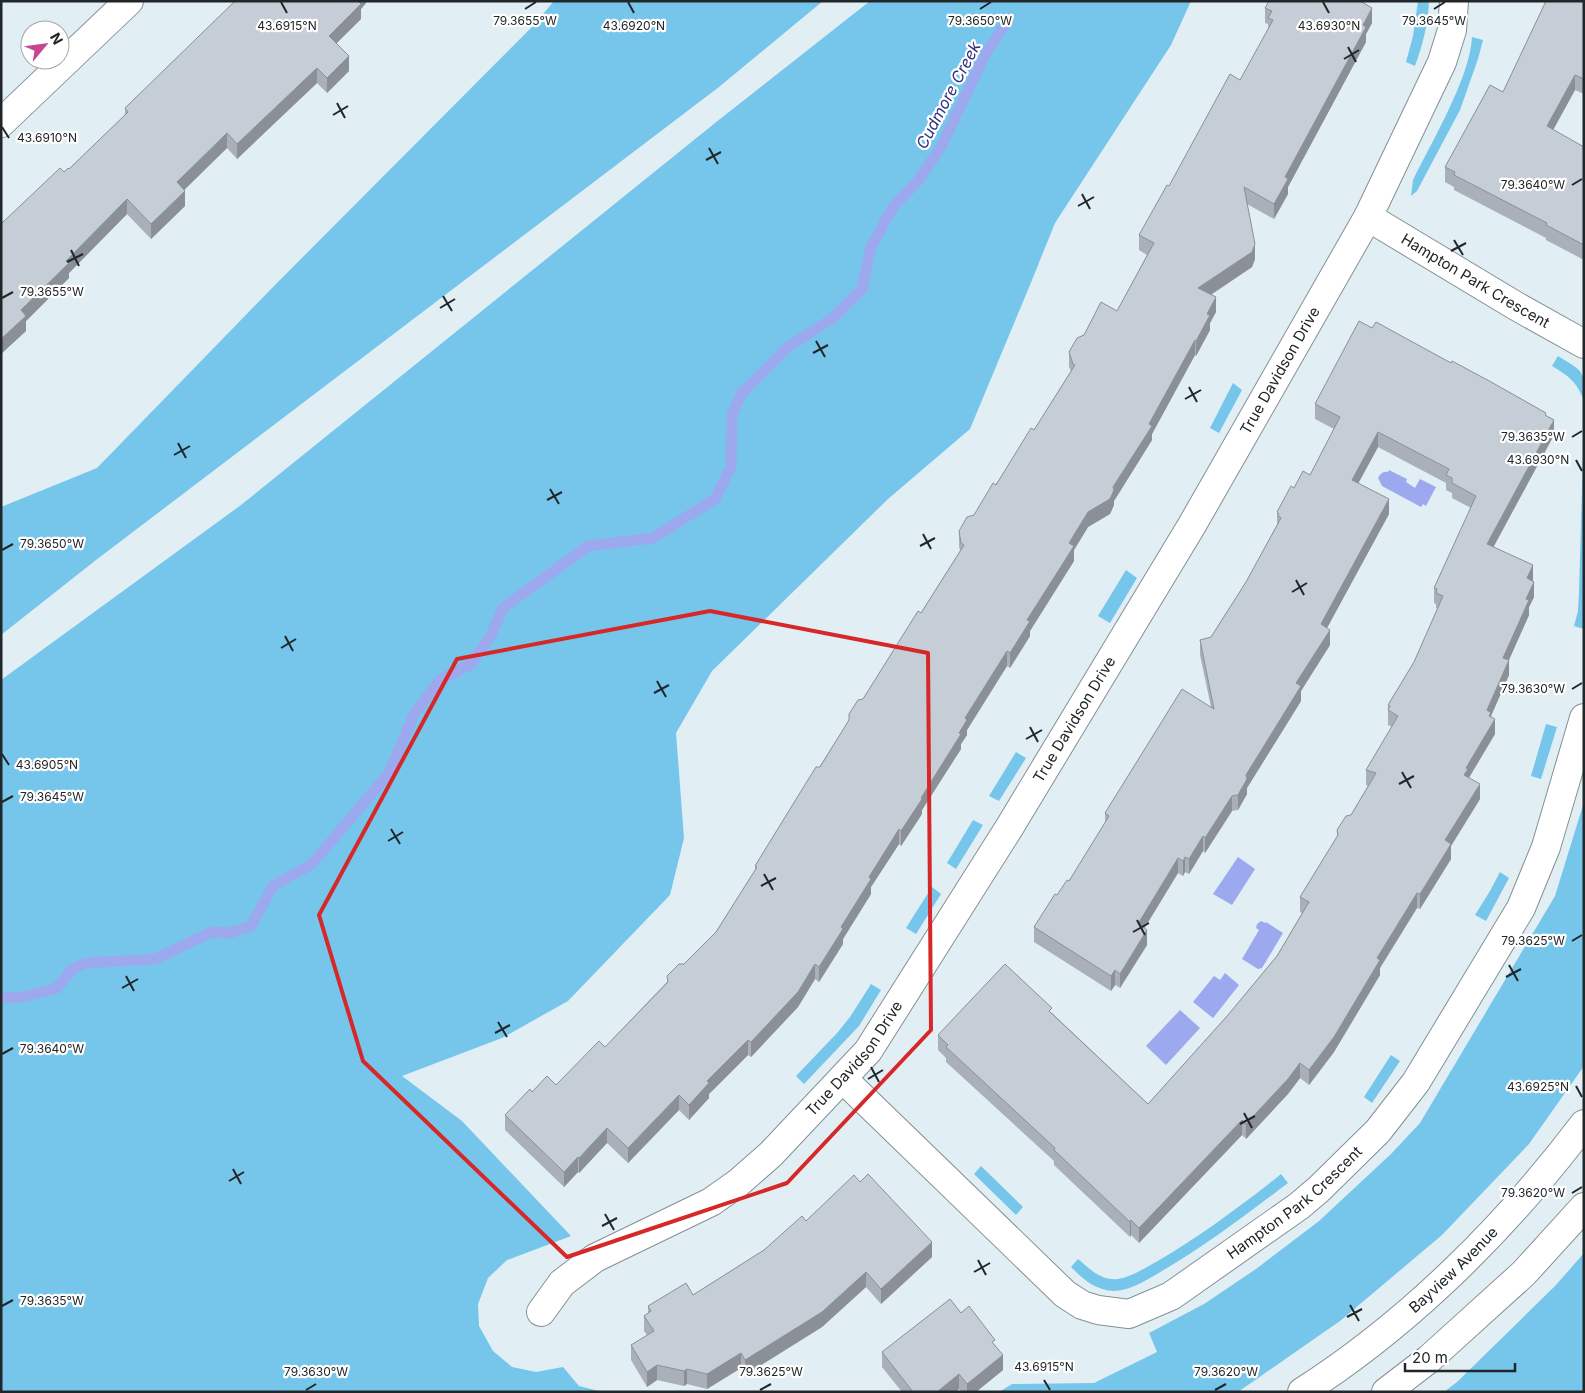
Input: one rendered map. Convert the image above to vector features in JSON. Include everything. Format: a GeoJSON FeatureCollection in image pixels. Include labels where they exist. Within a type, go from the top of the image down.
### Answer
{"type":"FeatureCollection","features":[{"type":"Feature","properties":{"kind":"street"},"geometry":{"type":"LineString","coordinates":[[1,123],[129,1]]}},
{"type":"Feature","properties":{"kind":"street","name":"True Davidson Drive"},"geometry":{"type":"LineString","coordinates":[[541,1312],[562,1283],[595,1258],[712,1202],[738,1183],[771,1154],[843,1080],[868,1051],[1009,828],[1213,489],[1368,217],[1442,62],[1452,30],[1454,1]]}},
{"type":"Feature","properties":{"kind":"street","name":"Hampton Park Crescent"},"geometry":{"type":"LineString","coordinates":[[1368,217],[1516,306],[1584,344]]}},
{"type":"Feature","properties":{"kind":"street","name":"Hampton Park Crescent"},"geometry":{"type":"LineString","coordinates":[[843,1080],[1066,1294],[1082,1305],[1098,1310],[1129,1314],[1171,1296],[1299,1206],[1319,1189],[1378,1131],[1416,1082],[1521,908],[1546,847],[1584,718]]}},
{"type":"Feature","properties":{"kind":"street","name":"Bayview Avenue"},"geometry":{"type":"LineString","coordinates":[[1302,1392],[1324,1378],[1404,1317],[1486,1239],[1550,1169],[1584,1124]]}},
{"type":"Feature","properties":{"kind":"street"},"geometry":{"type":"LineString","coordinates":[[1386,1392],[1429,1359],[1524,1273],[1584,1207]]}},
{"type":"Feature","properties":{"kind":"highlighted area"},"geometry":{"type":"Polygon","coordinates":[[[710,611],[928,653],[931,1030],[787,1183],[567,1257],[363,1061],[319,915],[457,659],[710,611]]]}},
{"type":"Feature","properties":{"kind":"shaded area"},"geometry":{"type":"Polygon","coordinates":[[[554,1],[823,1],[719,87],[96,560],[1,635],[1,507],[97,468],[276,284],[532,27],[554,1]]]}},
{"type":"Feature","properties":{"kind":"shaded area"},"geometry":{"type":"Polygon","coordinates":[[[870,1],[1191,1],[1171,45],[1055,223],[970,429],[888,499],[712,671],[676,733],[684,838],[670,895],[568,1001],[502,1038],[402,1076],[462,1121],[571,1236],[507,1260],[488,1278],[478,1304],[479,1326],[493,1351],[512,1367],[536,1372],[563,1367],[579,1386],[603,1392],[1,1392],[1,680],[241,505],[720,119],[870,1]]]}},
{"type":"Feature","properties":{"kind":"shaded area"},"geometry":{"type":"Polygon","coordinates":[[[1418,1],[1429,1],[1425,34],[1415,66],[1406,62],[1413,36],[1418,1]]]}},
{"type":"Feature","properties":{"kind":"shaded area"},"geometry":{"type":"Polygon","coordinates":[[[1472,37],[1483,40],[1460,110],[1417,191],[1411,196],[1413,180],[1457,91],[1470,53],[1472,37]]]}},
{"type":"Feature","properties":{"kind":"shaded area"},"geometry":{"type":"Polygon","coordinates":[[[1558,356],[1581,373],[1584,383],[1584,402],[1579,390],[1572,381],[1552,366],[1558,356]]]}},
{"type":"Feature","properties":{"kind":"shaded area"},"geometry":{"type":"Polygon","coordinates":[[[1233,383],[1242,390],[1219,433],[1210,428],[1233,383]]]}},
{"type":"Feature","properties":{"kind":"shaded area"},"geometry":{"type":"Polygon","coordinates":[[[1584,420],[1584,629],[1574,626],[1578,611],[1579,592],[1584,420]]]}},
{"type":"Feature","properties":{"kind":"shaded area"},"geometry":{"type":"Polygon","coordinates":[[[1389,470],[1407,479],[1406,482],[1415,488],[1420,479],[1436,487],[1426,506],[1423,504],[1421,507],[1382,486],[1378,478],[1382,473],[1389,470]]]}},
{"type":"Feature","properties":{"kind":"shaded area"},"geometry":{"type":"Polygon","coordinates":[[[1126,570],[1137,578],[1110,623],[1098,616],[1126,570]]]}},
{"type":"Feature","properties":{"kind":"shaded area"},"geometry":{"type":"Polygon","coordinates":[[[1546,724],[1557,727],[1541,779],[1531,776],[1546,724]]]}},
{"type":"Feature","properties":{"kind":"shaded area"},"geometry":{"type":"Polygon","coordinates":[[[1016,752],[1026,758],[999,801],[989,796],[1016,752]]]}},
{"type":"Feature","properties":{"kind":"shaded area"},"geometry":{"type":"Polygon","coordinates":[[[1584,802],[1584,1066],[1529,1144],[1442,1235],[1340,1321],[1238,1392],[999,1392],[1012,1384],[1094,1383],[1157,1352],[1149,1333],[1204,1304],[1256,1269],[1319,1221],[1391,1154],[1420,1123],[1555,896],[1584,802]]]}},
{"type":"Feature","properties":{"kind":"shaded area"},"geometry":{"type":"Polygon","coordinates":[[[973,820],[983,825],[956,869],[947,863],[973,820]]]}},
{"type":"Feature","properties":{"kind":"shaded area"},"geometry":{"type":"Polygon","coordinates":[[[1238,857],[1255,869],[1232,905],[1213,894],[1238,857]]]}},
{"type":"Feature","properties":{"kind":"shaded area"},"geometry":{"type":"Polygon","coordinates":[[[1500,872],[1509,878],[1486,921],[1475,915],[1500,872]]]}},
{"type":"Feature","properties":{"kind":"shaded area"},"geometry":{"type":"Polygon","coordinates":[[[932,887],[941,894],[916,934],[906,928],[932,887]]]}},
{"type":"Feature","properties":{"kind":"shaded area"},"geometry":{"type":"Polygon","coordinates":[[[1261,921],[1266,922],[1283,933],[1262,968],[1258,969],[1242,959],[1259,930],[1256,928],[1257,924],[1261,921]]]}},
{"type":"Feature","properties":{"kind":"shaded area"},"geometry":{"type":"Polygon","coordinates":[[[1225,973],[1239,985],[1213,1018],[1193,1002],[1214,976],[1220,980],[1225,973]]]}},
{"type":"Feature","properties":{"kind":"shaded area"},"geometry":{"type":"Polygon","coordinates":[[[871,984],[881,990],[859,1026],[804,1084],[796,1076],[838,1032],[871,984]]]}},
{"type":"Feature","properties":{"kind":"shaded area"},"geometry":{"type":"Polygon","coordinates":[[[1180,1010],[1200,1028],[1166,1065],[1146,1046],[1180,1010]]]}},
{"type":"Feature","properties":{"kind":"shaded area"},"geometry":{"type":"Polygon","coordinates":[[[1391,1055],[1400,1061],[1372,1103],[1364,1097],[1391,1055]]]}},
{"type":"Feature","properties":{"kind":"shaded area"},"geometry":{"type":"Polygon","coordinates":[[[981,1166],[1023,1207],[1016,1215],[974,1174],[981,1166]]]}},
{"type":"Feature","properties":{"kind":"shaded area"},"geometry":{"type":"Polygon","coordinates":[[[1281,1174],[1288,1183],[1195,1251],[1133,1287],[1113,1291],[1101,1289],[1085,1280],[1071,1267],[1078,1259],[1096,1274],[1106,1278],[1118,1279],[1133,1274],[1156,1262],[1204,1231],[1281,1174]]]}},
{"type":"Feature","properties":{"kind":"shaded area"},"geometry":{"type":"Polygon","coordinates":[[[1584,1253],[1584,1392],[1444,1392],[1457,1382],[1555,1286],[1584,1253]]]}},
{"type":"Feature","properties":{"kind":"building"},"geometry":{"type":"Polygon","coordinates":[[[235,1],[358,1],[361,4],[329,36],[349,56],[327,78],[317,68],[237,144],[227,133],[177,182],[185,191],[151,224],[127,199],[66,261],[69,263],[21,310],[26,316],[1,339],[1,224],[60,168],[64,172],[69,169],[128,112],[125,108],[235,1]]]}},
{"type":"Feature","properties":{"kind":"building"},"geometry":{"type":"Polygon","coordinates":[[[1269,1],[1360,1],[1372,8],[1363,25],[1366,27],[1285,177],[1288,179],[1274,204],[1244,187],[1255,244],[1252,252],[1198,288],[1216,297],[1207,314],[1210,315],[1149,424],[1152,426],[1113,487],[1114,490],[1110,499],[1088,512],[1069,543],[1074,546],[1027,620],[1030,621],[1010,653],[1007,651],[965,718],[967,720],[959,733],[961,734],[922,799],[901,831],[899,829],[869,877],[871,879],[819,967],[815,964],[798,992],[751,1042],[748,1040],[707,1081],[709,1083],[689,1105],[679,1095],[628,1148],[607,1128],[564,1172],[505,1115],[530,1089],[532,1092],[547,1076],[556,1085],[599,1041],[605,1047],[668,982],[667,976],[679,964],[684,964],[716,932],[816,767],[820,767],[849,720],[849,714],[858,700],[863,699],[918,611],[921,613],[964,545],[961,543],[959,531],[967,517],[974,515],[993,483],[996,485],[1031,428],[1034,430],[1075,365],[1069,352],[1077,338],[1084,335],[1101,302],[1117,311],[1154,243],[1139,235],[1167,185],[1169,186],[1230,74],[1240,80],[1273,20],[1268,18],[1272,11],[1265,8],[1269,1]]]}},
{"type":"Feature","properties":{"kind":"building"},"geometry":{"type":"Polygon","coordinates":[[[1546,1],[1584,1],[1584,79],[1575,75],[1547,126],[1584,147],[1584,245],[1546,225],[1547,223],[1454,175],[1455,172],[1445,167],[1490,85],[1503,92],[1546,1]]]}},
{"type":"Feature","properties":{"kind":"building"},"geometry":{"type":"Polygon","coordinates":[[[1359,321],[1372,328],[1376,322],[1451,363],[1452,361],[1493,383],[1546,413],[1545,415],[1554,420],[1487,544],[1533,565],[1527,578],[1534,582],[1526,599],[1529,600],[1503,658],[1509,660],[1487,710],[1491,713],[1489,716],[1495,719],[1466,768],[1468,769],[1464,775],[1480,784],[1445,840],[1451,844],[1420,894],[1417,893],[1377,958],[1380,960],[1334,1037],[1309,1070],[1300,1063],[1288,1079],[1246,1124],[1242,1120],[1139,1228],[1131,1220],[1130,1222],[1054,1150],[1055,1148],[946,1047],[948,1045],[938,1035],[1005,964],[1052,1008],[1049,1011],[1148,1104],[1228,1015],[1277,956],[1309,902],[1300,897],[1338,835],[1337,830],[1346,816],[1351,815],[1376,773],[1366,770],[1398,716],[1388,710],[1390,706],[1388,705],[1414,662],[1443,596],[1436,593],[1437,589],[1434,588],[1476,496],[1452,483],[1452,478],[1446,475],[1449,469],[1378,432],[1352,480],[1389,499],[1321,624],[1330,630],[1296,683],[1301,686],[1246,775],[1247,779],[1238,795],[1232,796],[1189,859],[1185,857],[1183,861],[1178,858],[1138,924],[1147,930],[1120,974],[1115,970],[1111,976],[1034,927],[1055,894],[1057,895],[1067,880],[1069,881],[1109,816],[1105,813],[1182,689],[1214,709],[1200,640],[1211,637],[1246,582],[1281,518],[1277,512],[1291,486],[1294,488],[1303,471],[1310,475],[1340,417],[1315,404],[1359,321]]]}},
{"type":"Feature","properties":{"kind":"building"},"geometry":{"type":"Polygon","coordinates":[[[868,1174],[932,1242],[881,1289],[866,1272],[822,1312],[745,1360],[741,1353],[707,1374],[657,1365],[647,1372],[631,1345],[654,1331],[644,1316],[651,1311],[648,1306],[686,1283],[693,1295],[764,1250],[802,1216],[806,1221],[854,1175],[860,1182],[868,1174]]]}},
{"type":"Feature","properties":{"kind":"building"},"geometry":{"type":"Polygon","coordinates":[[[950,1299],[961,1313],[969,1306],[995,1340],[992,1342],[1003,1355],[967,1384],[959,1374],[937,1392],[913,1392],[882,1352],[950,1299]]]}},
{"type":"Feature","properties":{"kind":"waterway","name":"Cudmore Creek"},"geometry":{"type":"LineString","coordinates":[[1,998],[23,997],[57,988],[71,970],[86,963],[155,959],[212,932],[230,933],[251,926],[273,886],[312,864],[389,773],[414,714],[440,680],[471,664],[491,635],[503,608],[588,546],[653,538],[715,499],[731,467],[732,415],[741,394],[788,347],[833,318],[862,289],[871,247],[893,207],[918,181],[942,145],[986,53],[1009,19]]}}]}
